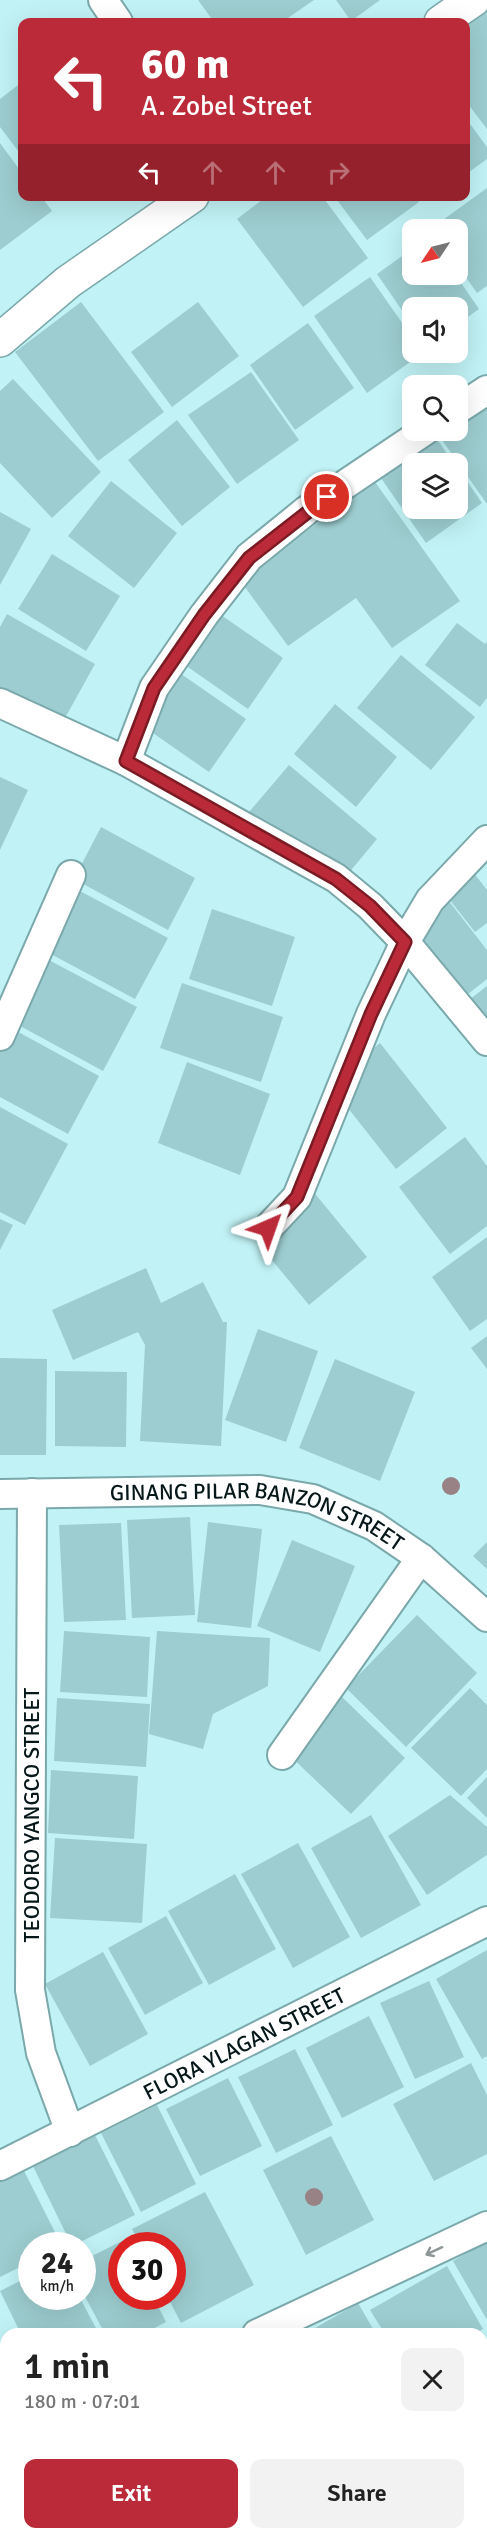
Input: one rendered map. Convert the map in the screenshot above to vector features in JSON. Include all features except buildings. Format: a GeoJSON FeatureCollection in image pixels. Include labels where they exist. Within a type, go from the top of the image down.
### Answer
{"type":"FeatureCollection","features":[{"type":"Feature","properties":{"kind":"street"},"geometry":{"type":"LineString","coordinates":[[103,0],[115,18]]}},
{"type":"Feature","properties":{"kind":"street"},"geometry":{"type":"LineString","coordinates":[[447,18],[473,0]]}},
{"type":"Feature","properties":{"kind":"street"},"geometry":{"type":"LineString","coordinates":[[0,340],[68,282],[185,201]]}},
{"type":"Feature","properties":{"kind":"street"},"geometry":{"type":"LineString","coordinates":[[468,402],[487,390]]}},
{"type":"Feature","properties":{"kind":"street"},"geometry":{"type":"LineString","coordinates":[[126,761],[154,688],[204,615],[249,558],[307,510],[410,441]]}},
{"type":"Feature","properties":{"kind":"street"},"geometry":{"type":"LineString","coordinates":[[0,704],[126,761],[336,879],[370,906],[405,942],[487,1041]]}},
{"type":"Feature","properties":{"kind":"street"},"geometry":{"type":"LineString","coordinates":[[268,1228],[297,1197],[371,1014],[405,942],[430,900],[487,840]]}},
{"type":"Feature","properties":{"kind":"street"},"geometry":{"type":"LineString","coordinates":[[0,1036],[71,875]]}},
{"type":"Feature","properties":{"kind":"street","name":"GINANG PILAR BANZON STREET"},"geometry":{"type":"LineString","coordinates":[[0,1494],[260,1490],[313,1499],[375,1526],[421,1558],[487,1617]]}},
{"type":"Feature","properties":{"kind":"street","name":"TEODORO YANGCO STREET"},"geometry":{"type":"LineString","coordinates":[[32,1493],[30,1990],[41,2053],[70,2132]]}},
{"type":"Feature","properties":{"kind":"street"},"geometry":{"type":"LineString","coordinates":[[282,1755],[421,1558]]}},
{"type":"Feature","properties":{"kind":"street","name":"FLORA YLAGAN STREET"},"geometry":{"type":"LineString","coordinates":[[0,2166],[487,1921]]}},
{"type":"Feature","properties":{"kind":"street"},"geometry":{"type":"LineString","coordinates":[[270,2328],[487,2226]]}},
{"type":"Feature","properties":{"kind":"route"},"geometry":{"type":"LineString","coordinates":[[268,1228],[297,1197],[371,1014],[405,942],[370,906],[336,879],[126,761],[154,688],[204,615],[249,558],[307,510],[327,497]]}}]}
